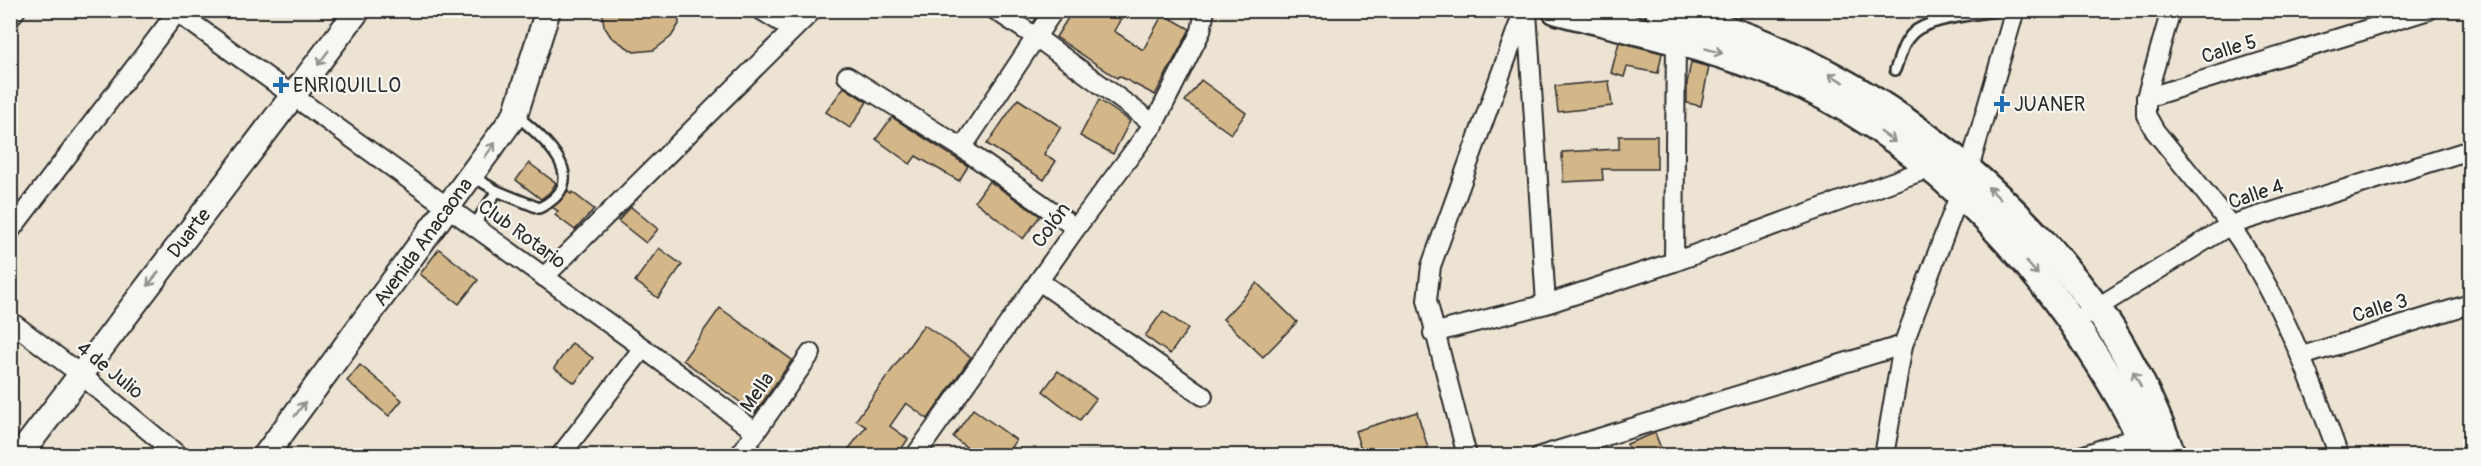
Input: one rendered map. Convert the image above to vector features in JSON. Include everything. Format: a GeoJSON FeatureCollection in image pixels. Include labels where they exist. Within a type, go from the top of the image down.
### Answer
{"type":"FeatureCollection","features":[{"type":"Feature","properties":{"kind":"main road","name":"Duarte"},"geometry":{"type":"LineString","coordinates":[[19,456],[295,96],[358,10]]}},
{"type":"Feature","properties":{"kind":"main road","name":"Avenida Anacaona"},"geometry":{"type":"LineString","coordinates":[[265,456],[515,115],[548,10]]}},
{"type":"Feature","properties":{"kind":"main road"},"geometry":{"type":"LineString","coordinates":[[1556,10],[1676,40],[1727,55],[1784,77],[1830,100],[1886,135],[1930,168],[1965,181]]}},
{"type":"Feature","properties":{"kind":"main road"},"geometry":{"type":"LineString","coordinates":[[1659,10],[1720,19],[1861,92],[1965,181],[2031,230],[2085,314],[2133,371],[2172,456]]}},
{"type":"Feature","properties":{"kind":"main road"},"geometry":{"type":"LineString","coordinates":[[2085,314],[2145,446]]}},
{"type":"Feature","properties":{"kind":"street"},"geometry":{"type":"LineString","coordinates":[[10,18],[16,10]]}},
{"type":"Feature","properties":{"kind":"street"},"geometry":{"type":"LineString","coordinates":[[761,10],[792,29]]}},
{"type":"Feature","properties":{"kind":"street"},"geometry":{"type":"LineString","coordinates":[[544,278],[813,10]]}},
{"type":"Feature","properties":{"kind":"street"},"geometry":{"type":"LineString","coordinates":[[995,10],[1036,37],[1154,124]]}},
{"type":"Feature","properties":{"kind":"street"},"geometry":{"type":"LineString","coordinates":[[962,147],[1053,10]]}},
{"type":"Feature","properties":{"kind":"street","name":"Colón"},"geometry":{"type":"LineString","coordinates":[[915,456],[1076,228],[1154,124],[1201,31],[1205,10]]}},
{"type":"Feature","properties":{"kind":"street"},"geometry":{"type":"LineString","coordinates":[[1525,10],[1546,304]]}},
{"type":"Feature","properties":{"kind":"street"},"geometry":{"type":"LineString","coordinates":[[1467,456],[1427,300],[1431,266],[1525,10]]}},
{"type":"Feature","properties":{"kind":"street"},"geometry":{"type":"LineString","coordinates":[[1884,456],[1903,345],[1965,181],[2015,10]]}},
{"type":"Feature","properties":{"kind":"street"},"geometry":{"type":"LineString","coordinates":[[2170,10],[2146,98],[2146,115],[2155,131],[2230,225],[2255,265],[2302,356],[2339,456]]}},
{"type":"Feature","properties":{"kind":"street","name":"Calle 5"},"geometry":{"type":"LineString","coordinates":[[2146,98],[2428,10]]}},
{"type":"Feature","properties":{"kind":"street"},"geometry":{"type":"LineString","coordinates":[[10,231],[176,11]]}},
{"type":"Feature","properties":{"kind":"street","name":"Club Rotario"},"geometry":{"type":"LineString","coordinates":[[176,11],[756,432]]}},
{"type":"Feature","properties":{"kind":"street"},"geometry":{"type":"LineString","coordinates":[[1674,262],[1676,40]]}},
{"type":"Feature","properties":{"kind":"street"},"geometry":{"type":"LineString","coordinates":[[847,76],[962,147],[1076,228]]}},
{"type":"Feature","properties":{"kind":"street","name":"Calle 4"},"geometry":{"type":"LineString","coordinates":[[2085,314],[2230,225],[2470,150]]}},
{"type":"Feature","properties":{"kind":"street"},"geometry":{"type":"LineString","coordinates":[[1434,333],[1546,304],[1674,262],[1930,168]]}},
{"type":"Feature","properties":{"kind":"street"},"geometry":{"type":"LineString","coordinates":[[1039,281],[1203,396]]}},
{"type":"Feature","properties":{"kind":"street","name":"Calle 3"},"geometry":{"type":"LineString","coordinates":[[2302,356],[2470,304]]}},
{"type":"Feature","properties":{"kind":"street","name":"4 de Julio"},"geometry":{"type":"LineString","coordinates":[[10,321],[80,374],[179,456]]}},
{"type":"Feature","properties":{"kind":"street"},"geometry":{"type":"LineString","coordinates":[[1540,456],[1903,345]]}},
{"type":"Feature","properties":{"kind":"street"},"geometry":{"type":"LineString","coordinates":[[560,456],[643,348]]}},
{"type":"Feature","properties":{"kind":"street","name":"Mella"},"geometry":{"type":"LineString","coordinates":[[739,456],[811,353]]}},
{"type":"Feature","properties":{"kind":"street"},"geometry":{"type":"LineString","coordinates":[[2081,456],[2145,446]]}},
{"type":"Feature","properties":{"kind":"lane"},"geometry":{"type":"LineString","coordinates":[[1895,70],[1905,44],[1914,32],[1927,25],[1999,10]]}},
{"type":"Feature","properties":{"kind":"lane"},"geometry":{"type":"LineString","coordinates":[[472,176],[496,191],[539,208],[551,203],[563,183],[560,159],[546,140],[515,115]]}},
{"type":"Feature","properties":{"kind":"lane"},"geometry":{"type":"LineString","coordinates":[[473,227],[496,191]]}},
{"type":"Feature","properties":{"kind":"water"},"geometry":{"type":"Polygon","coordinates":[[[1187,450],[1225,455],[1056,455],[1066,452],[1187,450]]]}},
{"type":"Feature","properties":{"kind":"building"},"geometry":{"type":"Polygon","coordinates":[[[602,10],[678,10],[679,24],[671,37],[654,50],[634,52],[611,37],[604,26],[602,10]]]}},
{"type":"Feature","properties":{"kind":"building"},"geometry":{"type":"Polygon","coordinates":[[[1073,10],[1126,10],[1114,31],[1143,50],[1163,14],[1190,29],[1155,95],[1119,76],[1117,78],[1056,37],[1073,10]]]}},
{"type":"Feature","properties":{"kind":"building"},"geometry":{"type":"Polygon","coordinates":[[[1619,42],[1662,53],[1658,73],[1627,67],[1624,77],[1611,73],[1619,42]]]}},
{"type":"Feature","properties":{"kind":"building"},"geometry":{"type":"Polygon","coordinates":[[[1691,62],[1709,67],[1701,106],[1687,103],[1687,83],[1691,62]]]}},
{"type":"Feature","properties":{"kind":"building"},"geometry":{"type":"Polygon","coordinates":[[[1201,80],[1246,113],[1231,134],[1185,101],[1201,80]]]}},
{"type":"Feature","properties":{"kind":"building"},"geometry":{"type":"Polygon","coordinates":[[[1609,81],[1612,106],[1558,112],[1555,86],[1609,81]]]}},
{"type":"Feature","properties":{"kind":"building"},"geometry":{"type":"Polygon","coordinates":[[[844,87],[867,102],[850,128],[826,112],[844,87]]]}},
{"type":"Feature","properties":{"kind":"building"},"geometry":{"type":"Polygon","coordinates":[[[1018,99],[1061,127],[1044,154],[1056,161],[1044,180],[987,144],[1018,99]]]}},
{"type":"Feature","properties":{"kind":"building"},"geometry":{"type":"Polygon","coordinates":[[[1099,100],[1130,121],[1113,154],[1080,136],[1099,100]]]}},
{"type":"Feature","properties":{"kind":"building"},"geometry":{"type":"Polygon","coordinates":[[[892,117],[968,166],[959,181],[916,156],[910,164],[876,139],[892,117]]]}},
{"type":"Feature","properties":{"kind":"building"},"geometry":{"type":"Polygon","coordinates":[[[1619,136],[1657,136],[1657,169],[1602,169],[1603,180],[1563,182],[1562,152],[1619,149],[1619,136]]]}},
{"type":"Feature","properties":{"kind":"building"},"geometry":{"type":"Polygon","coordinates":[[[529,163],[556,183],[541,199],[516,180],[529,163]]]}},
{"type":"Feature","properties":{"kind":"building"},"geometry":{"type":"Polygon","coordinates":[[[989,181],[1040,216],[1023,239],[975,201],[989,181]]]}},
{"type":"Feature","properties":{"kind":"building"},"geometry":{"type":"Polygon","coordinates":[[[567,191],[571,194],[572,192],[594,209],[575,230],[555,215],[558,211],[552,207],[567,191]]]}},
{"type":"Feature","properties":{"kind":"building"},"geometry":{"type":"Polygon","coordinates":[[[631,207],[658,229],[646,243],[618,221],[631,207]]]}},
{"type":"Feature","properties":{"kind":"building"},"geometry":{"type":"Polygon","coordinates":[[[659,248],[682,265],[658,298],[635,281],[659,248]]]}},
{"type":"Feature","properties":{"kind":"building"},"geometry":{"type":"Polygon","coordinates":[[[439,249],[478,280],[459,304],[420,274],[439,249]]]}},
{"type":"Feature","properties":{"kind":"building"},"geometry":{"type":"Polygon","coordinates":[[[1257,283],[1297,322],[1263,357],[1223,319],[1257,283]]]}},
{"type":"Feature","properties":{"kind":"building"},"geometry":{"type":"Polygon","coordinates":[[[720,308],[792,360],[755,413],[683,360],[720,308]]]}},
{"type":"Feature","properties":{"kind":"building"},"geometry":{"type":"Polygon","coordinates":[[[1163,311],[1188,329],[1170,354],[1145,336],[1163,311]]]}},
{"type":"Feature","properties":{"kind":"building"},"geometry":{"type":"Polygon","coordinates":[[[924,325],[971,357],[928,419],[906,403],[890,426],[908,439],[897,456],[843,456],[866,427],[856,420],[924,325]]]}},
{"type":"Feature","properties":{"kind":"building"},"geometry":{"type":"Polygon","coordinates":[[[572,343],[593,358],[575,383],[554,368],[572,343]]]}},
{"type":"Feature","properties":{"kind":"building"},"geometry":{"type":"Polygon","coordinates":[[[360,365],[402,400],[389,416],[347,381],[360,365]]]}},
{"type":"Feature","properties":{"kind":"building"},"geometry":{"type":"Polygon","coordinates":[[[1058,371],[1096,399],[1080,420],[1043,391],[1058,371]]]}},
{"type":"Feature","properties":{"kind":"building"},"geometry":{"type":"Polygon","coordinates":[[[973,409],[1016,440],[1005,456],[978,456],[953,437],[973,409]]]}},
{"type":"Feature","properties":{"kind":"building"},"geometry":{"type":"Polygon","coordinates":[[[1417,412],[1428,448],[1402,456],[1363,456],[1355,431],[1417,412]]]}},
{"type":"Feature","properties":{"kind":"building"},"geometry":{"type":"Polygon","coordinates":[[[1655,433],[1664,456],[1631,456],[1627,444],[1655,433]]]}},
{"type":"Feature","properties":{"kind":"place","name":"ENRIQUILLO"},"geometry":{"type":"Point","coordinates":[281,85]}},
{"type":"Feature","properties":{"kind":"place","name":"JUANER"},"geometry":{"type":"Point","coordinates":[2002,104]}}]}
